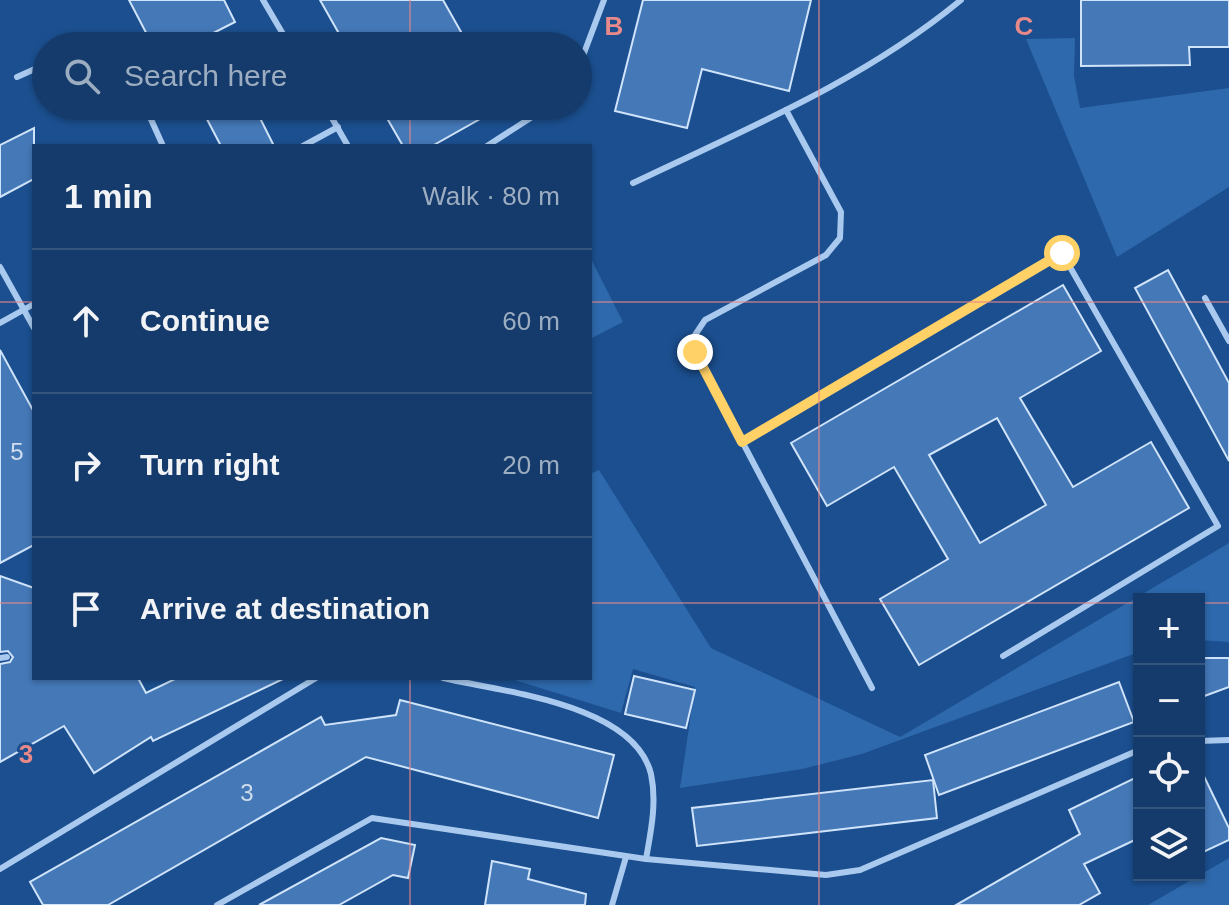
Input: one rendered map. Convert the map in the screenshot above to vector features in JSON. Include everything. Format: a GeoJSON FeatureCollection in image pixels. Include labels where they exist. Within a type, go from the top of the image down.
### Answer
{"type":"FeatureCollection","features":[{"type":"Feature","properties":{"kind":"lane"},"geometry":{"type":"LineString","coordinates":[[263,0],[282,32]]}},
{"type":"Feature","properties":{"kind":"lane"},"geometry":{"type":"LineString","coordinates":[[592,32],[604,0]]}},
{"type":"Feature","properties":{"kind":"lane"},"geometry":{"type":"LineString","coordinates":[[633,183],[850,78],[918,36],[961,0]]}},
{"type":"Feature","properties":{"kind":"lane"},"geometry":{"type":"LineString","coordinates":[[17,77],[32,70]]}},
{"type":"Feature","properties":{"kind":"lane"},"geometry":{"type":"LineString","coordinates":[[786,110],[841,212],[840,238],[826,255],[705,320],[695,335],[695,352],[872,688]]}},
{"type":"Feature","properties":{"kind":"lane"},"geometry":{"type":"LineString","coordinates":[[151,120],[162,144]]}},
{"type":"Feature","properties":{"kind":"lane"},"geometry":{"type":"LineString","coordinates":[[334,120],[347,144]]}},
{"type":"Feature","properties":{"kind":"lane"},"geometry":{"type":"LineString","coordinates":[[490,144],[527,120]]}},
{"type":"Feature","properties":{"kind":"lane"},"geometry":{"type":"LineString","coordinates":[[307,144],[338,127]]}},
{"type":"Feature","properties":{"kind":"lane"},"geometry":{"type":"LineString","coordinates":[[742,442],[1062,253],[1218,526],[1003,656]]}},
{"type":"Feature","properties":{"kind":"lane"},"geometry":{"type":"LineString","coordinates":[[0,267],[32,324]]}},
{"type":"Feature","properties":{"kind":"lane"},"geometry":{"type":"LineString","coordinates":[[1205,298],[1229,341]]}},
{"type":"Feature","properties":{"kind":"lane"},"geometry":{"type":"LineString","coordinates":[[0,323],[32,305]]}},
{"type":"Feature","properties":{"kind":"lane"},"geometry":{"type":"LineString","coordinates":[[0,869],[313,680]]}},
{"type":"Feature","properties":{"kind":"lane"},"geometry":{"type":"LineString","coordinates":[[452,680],[592,713],[616,725],[636,745],[651,772],[654,814],[646,859]]}},
{"type":"Feature","properties":{"kind":"lane"},"geometry":{"type":"LineString","coordinates":[[1205,741],[1229,740]]}},
{"type":"Feature","properties":{"kind":"lane"},"geometry":{"type":"LineString","coordinates":[[217,905],[372,818],[626,857],[826,875],[860,870],[1133,753]]}},
{"type":"Feature","properties":{"kind":"lane"},"geometry":{"type":"LineString","coordinates":[[612,905],[626,857]]}},
{"type":"Feature","properties":{"kind":"shaded area"},"geometry":{"type":"Polygon","coordinates":[[[1075,38],[1074,76],[1080,108],[1229,88],[1229,187],[1117,257],[1026,39],[1075,38]]]}},
{"type":"Feature","properties":{"kind":"shaded area"},"geometry":{"type":"Polygon","coordinates":[[[592,261],[623,322],[592,338],[592,261]]]}},
{"type":"Feature","properties":{"kind":"shaded area"},"geometry":{"type":"Polygon","coordinates":[[[599,470],[711,648],[900,737],[1133,600],[1133,654],[862,754],[802,769],[680,788],[695,687],[633,669],[621,713],[514,680],[592,680],[592,473],[599,470]]]}},
{"type":"Feature","properties":{"kind":"shaded area"},"geometry":{"type":"Polygon","coordinates":[[[1229,543],[1229,642],[1205,640],[1205,593],[1144,593],[1229,543]]]}},
{"type":"Feature","properties":{"kind":"shaded area"},"geometry":{"type":"Polygon","coordinates":[[[1229,858],[1229,905],[1148,905],[1189,881],[1205,881],[1205,872],[1229,858]]]}},
{"type":"Feature","properties":{"kind":"building"},"geometry":{"type":"Polygon","coordinates":[[[129,0],[224,0],[235,22],[215,32],[146,32],[129,0]]]}},
{"type":"Feature","properties":{"kind":"building"},"geometry":{"type":"Polygon","coordinates":[[[320,0],[443,0],[461,32],[338,32],[320,0]]]}},
{"type":"Feature","properties":{"kind":"building"},"geometry":{"type":"Polygon","coordinates":[[[643,0],[811,0],[789,91],[702,69],[687,128],[615,111],[643,0]]]}},
{"type":"Feature","properties":{"kind":"building"},"geometry":{"type":"Polygon","coordinates":[[[1081,0],[1229,0],[1229,47],[1189,47],[1190,65],[1081,66],[1081,0]]]}},
{"type":"Feature","properties":{"kind":"building"},"geometry":{"type":"Polygon","coordinates":[[[207,120],[261,120],[273,144],[220,144],[207,120]]]}},
{"type":"Feature","properties":{"kind":"building"},"geometry":{"type":"Polygon","coordinates":[[[388,120],[478,120],[436,144],[402,144],[388,120]]]}},
{"type":"Feature","properties":{"kind":"building"},"geometry":{"type":"Polygon","coordinates":[[[34,128],[32,180],[0,197],[0,145],[34,128]]]}},
{"type":"Feature","properties":{"kind":"building"},"geometry":{"type":"Polygon","coordinates":[[[1168,270],[1229,383],[1229,461],[1135,288],[1168,270]]]}},
{"type":"Feature","properties":{"kind":"building"},"geometry":{"type":"Polygon","coordinates":[[[1063,285],[1101,351],[1020,398],[1073,487],[1151,442],[1189,508],[919,665],[880,599],[948,559],[894,467],[827,506],[791,443],[1063,285]],[[997,418],[929,455],[980,543],[1046,505],[997,418]]]}},
{"type":"Feature","properties":{"kind":"building"},"geometry":{"type":"Polygon","coordinates":[[[0,350],[32,408],[32,546],[0,563],[0,350]]]}},
{"type":"Feature","properties":{"kind":"building"},"geometry":{"type":"Polygon","coordinates":[[[0,576],[32,587],[32,680],[139,680],[146,693],[173,680],[281,680],[153,741],[151,737],[94,773],[64,726],[0,762],[0,664],[10,662],[13,657],[8,651],[0,652],[0,576]]]}},
{"type":"Feature","properties":{"kind":"building"},"geometry":{"type":"Polygon","coordinates":[[[1205,658],[1229,658],[1229,687],[1205,696],[1205,658]]]}},
{"type":"Feature","properties":{"kind":"building"},"geometry":{"type":"Polygon","coordinates":[[[634,676],[695,690],[686,728],[625,714],[634,676]]]}},
{"type":"Feature","properties":{"kind":"building"},"geometry":{"type":"Polygon","coordinates":[[[1119,682],[1133,719],[1133,722],[939,795],[925,755],[1119,682]]]}},
{"type":"Feature","properties":{"kind":"building"},"geometry":{"type":"Polygon","coordinates":[[[400,700],[614,755],[598,818],[366,757],[108,905],[43,905],[30,882],[321,717],[325,725],[396,715],[400,700]]]}},
{"type":"Feature","properties":{"kind":"building"},"geometry":{"type":"Polygon","coordinates":[[[1205,778],[1229,828],[1229,840],[1205,851],[1205,778]]]}},
{"type":"Feature","properties":{"kind":"building"},"geometry":{"type":"Polygon","coordinates":[[[1133,779],[1133,841],[1084,864],[1100,893],[1079,905],[956,905],[1080,834],[1069,810],[1133,779]]]}},
{"type":"Feature","properties":{"kind":"building"},"geometry":{"type":"Polygon","coordinates":[[[933,780],[937,818],[697,846],[692,808],[933,780]]]}},
{"type":"Feature","properties":{"kind":"building"},"geometry":{"type":"Polygon","coordinates":[[[381,838],[415,845],[408,878],[393,875],[339,905],[259,905],[381,838]]]}},
{"type":"Feature","properties":{"kind":"building"},"geometry":{"type":"Polygon","coordinates":[[[492,861],[530,869],[528,879],[586,894],[585,905],[485,905],[492,861]]]}},
{"type":"Feature","properties":{"kind":"route"},"geometry":{"type":"LineString","coordinates":[[695,352],[742,442],[1062,253]]}}]}
